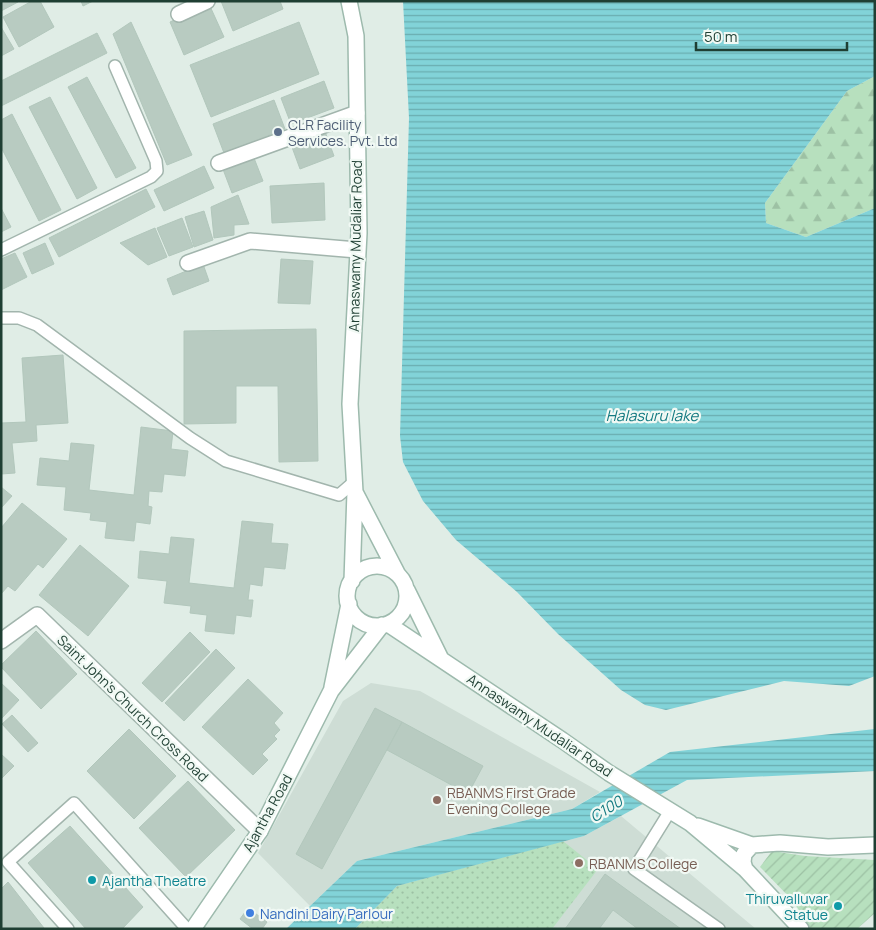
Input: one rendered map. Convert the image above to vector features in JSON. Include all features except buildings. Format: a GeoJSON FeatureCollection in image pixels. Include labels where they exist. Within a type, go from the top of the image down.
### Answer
{"type":"FeatureCollection","features":[{"type":"Feature","properties":{"kind":"street"},"geometry":{"type":"LineString","coordinates":[[180,14],[207,1]]}},
{"type":"Feature","properties":{"kind":"street","name":"Annaswamy Mudaliar Road"},"geometry":{"type":"LineString","coordinates":[[349,1],[356,36],[359,233],[350,404],[354,487],[352,581]]}},
{"type":"Feature","properties":{"kind":"street"},"geometry":{"type":"LineString","coordinates":[[219,163],[357,113]]}},
{"type":"Feature","properties":{"kind":"street"},"geometry":{"type":"LineString","coordinates":[[188,263],[250,241],[357,250]]}},
{"type":"Feature","properties":{"kind":"street"},"geometry":{"type":"LineString","coordinates":[[354,487],[441,658]]}},
{"type":"Feature","properties":{"kind":"street"},"geometry":{"type":"LineString","coordinates":[[331,691],[349,604],[348,592],[352,581],[364,569],[373,567],[381,566],[397,573]]}},
{"type":"Feature","properties":{"kind":"street"},"geometry":{"type":"LineString","coordinates":[[331,691],[385,625],[396,620],[402,613],[406,604],[406,587]]}},
{"type":"Feature","properties":{"kind":"street"},"geometry":{"type":"LineString","coordinates":[[349,604],[358,619],[365,623],[385,625]]}},
{"type":"Feature","properties":{"kind":"street","name":"Saint John's Church Cross Road"},"geometry":{"type":"LineString","coordinates":[[1,641],[37,615],[260,830]]}},
{"type":"Feature","properties":{"kind":"street","name":"Annaswamy Mudaliar Road"},"geometry":{"type":"LineString","coordinates":[[385,625],[441,658],[609,773],[690,823],[745,869],[801,929]]}},
{"type":"Feature","properties":{"kind":"street","name":"Ajantha Road"},"geometry":{"type":"LineString","coordinates":[[193,929],[260,830],[331,691]]}},
{"type":"Feature","properties":{"kind":"street","name":"Annaswamy Mudaliar Road"},"geometry":{"type":"LineString","coordinates":[[690,823],[752,845]]}},
{"type":"Feature","properties":{"kind":"street"},"geometry":{"type":"LineString","coordinates":[[745,869],[743,862],[744,854],[752,845],[780,843],[828,847],[875,845]]}},
{"type":"Feature","properties":{"kind":"lane"},"geometry":{"type":"LineString","coordinates":[[1,250],[151,178],[157,171],[156,161],[115,66]]}},
{"type":"Feature","properties":{"kind":"lane"},"geometry":{"type":"LineString","coordinates":[[1,318],[19,318],[37,325],[190,438],[226,461],[339,496],[354,487]]}},
{"type":"Feature","properties":{"kind":"lane"},"geometry":{"type":"LineString","coordinates":[[68,929],[8,862],[74,803],[187,929]]}},
{"type":"Feature","properties":{"kind":"lane"},"geometry":{"type":"LineString","coordinates":[[667,809],[634,869],[719,929]]}},
{"type":"Feature","properties":{"kind":"shaded area","name":"RBANMS First Grade Evening College"},"geometry":{"type":"Polygon","coordinates":[[[371,683],[420,691],[600,792],[572,809],[357,861],[310,906],[258,853],[343,701],[371,683]]]}},
{"type":"Feature","properties":{"kind":"shaded area","name":"RBANMS College"},"geometry":{"type":"Polygon","coordinates":[[[621,816],[756,929],[355,929],[397,886],[584,836],[621,816]]]}},
{"type":"Feature","properties":{"kind":"green space"},"geometry":{"type":"Polygon","coordinates":[[[875,76],[875,208],[806,237],[766,223],[765,203],[847,91],[875,76]]]}},
{"type":"Feature","properties":{"kind":"green space"},"geometry":{"type":"Polygon","coordinates":[[[563,841],[598,869],[552,929],[355,929],[397,886],[563,841]]]}},
{"type":"Feature","properties":{"kind":"green space"},"geometry":{"type":"Polygon","coordinates":[[[772,851],[805,856],[875,860],[875,913],[857,929],[811,929],[793,901],[760,867],[772,851]]]}},
{"type":"Feature","properties":{"kind":"water","name":"Halasuru lake"},"geometry":{"type":"Polygon","coordinates":[[[403,1],[875,1],[875,76],[847,91],[765,203],[766,223],[806,237],[875,208],[875,676],[849,686],[784,681],[666,710],[645,705],[621,690],[558,634],[517,592],[456,540],[423,501],[403,462],[400,436],[409,118],[403,1]]]}},
{"type":"Feature","properties":{"kind":"water","name":"C100"},"geometry":{"type":"Polygon","coordinates":[[[875,729],[875,771],[687,780],[584,836],[397,886],[355,929],[286,929],[357,861],[572,809],[670,752],[875,729]]]}},
{"type":"Feature","properties":{"kind":"place","name":"CLR Facility Services. Pvt. Ltd"},"geometry":{"type":"Point","coordinates":[278,132]}},
{"type":"Feature","properties":{"kind":"place","name":"RBANMS First Grade Evening College"},"geometry":{"type":"Point","coordinates":[437,800]}},
{"type":"Feature","properties":{"kind":"place","name":"RBANMS College"},"geometry":{"type":"Point","coordinates":[579,863]}},
{"type":"Feature","properties":{"kind":"place","name":"Ajantha Theatre"},"geometry":{"type":"Point","coordinates":[92,880]}},
{"type":"Feature","properties":{"kind":"place","name":"Thiruvalluvar Statue"},"geometry":{"type":"Point","coordinates":[838,906]}},
{"type":"Feature","properties":{"kind":"place","name":"Nandini Dairy Parlour"},"geometry":{"type":"Point","coordinates":[250,913]}}]}
